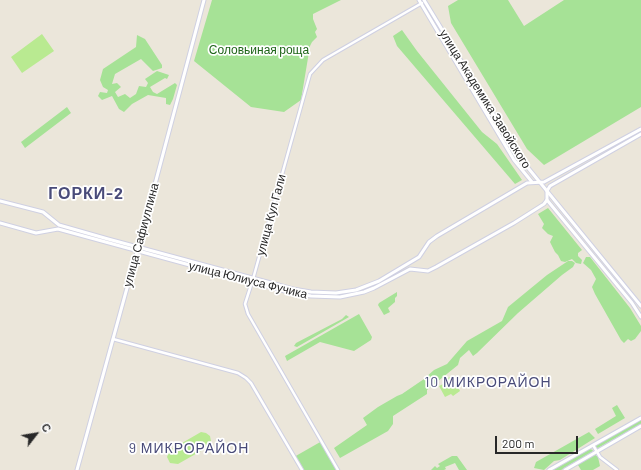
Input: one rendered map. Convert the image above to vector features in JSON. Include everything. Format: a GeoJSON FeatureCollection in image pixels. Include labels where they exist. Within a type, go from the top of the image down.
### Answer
{"type":"FeatureCollection","features":[{"type":"Feature","properties":{"kind":"street","name":"улица Сафиуллина"},"geometry":{"type":"LineString","coordinates":[[76,470],[113,339],[204,0]]}},
{"type":"Feature","properties":{"kind":"street","name":"улица Кул Гали"},"geometry":{"type":"LineString","coordinates":[[338,470],[248,314],[245,304],[310,74],[323,60],[424,1]]}},
{"type":"Feature","properties":{"kind":"street","name":"улица Академика Завойского"},"geometry":{"type":"LineString","coordinates":[[424,1],[520,158],[641,306]]}},
{"type":"Feature","properties":{"kind":"street","name":"улица Академика Завойского"},"geometry":{"type":"LineString","coordinates":[[420,2],[515,161],[532,182]]}},
{"type":"Feature","properties":{"kind":"street","name":"улица Юлиуса Фучика"},"geometry":{"type":"LineString","coordinates":[[0,223],[36,233],[58,229],[253,280],[311,292],[336,293],[356,290],[371,285],[414,261],[421,255],[429,242],[437,236],[527,182],[544,182],[549,180],[641,129]]}},
{"type":"Feature","properties":{"kind":"street"},"geometry":{"type":"LineString","coordinates":[[641,134],[551,185],[547,191],[547,200],[632,303],[641,317]]}},
{"type":"Feature","properties":{"kind":"street"},"geometry":{"type":"LineString","coordinates":[[515,161],[518,162],[520,158]]}},
{"type":"Feature","properties":{"kind":"street"},"geometry":{"type":"LineString","coordinates":[[414,261],[410,269],[428,271],[514,223],[544,204],[547,200]]}},
{"type":"Feature","properties":{"kind":"street","name":"улица Юлиуса Фучика"},"geometry":{"type":"LineString","coordinates":[[0,201],[43,212],[59,225],[137,249]]}},
{"type":"Feature","properties":{"kind":"street"},"geometry":{"type":"LineString","coordinates":[[565,222],[569,218]]}},
{"type":"Feature","properties":{"kind":"street"},"geometry":{"type":"LineString","coordinates":[[596,259],[601,256]]}},
{"type":"Feature","properties":{"kind":"street","name":"улица Юлиуса Фучика"},"geometry":{"type":"LineString","coordinates":[[253,280],[276,289],[311,296],[340,297],[364,292],[410,269]]}},
{"type":"Feature","properties":{"kind":"street"},"geometry":{"type":"LineString","coordinates":[[113,339],[238,373],[246,378],[251,383],[302,470]]}},
{"type":"Feature","properties":{"kind":"street"},"geometry":{"type":"LineString","coordinates":[[549,470],[641,418]]}},
{"type":"Feature","properties":{"kind":"street"},"geometry":{"type":"LineString","coordinates":[[565,470],[641,426]]}},
{"type":"Feature","properties":{"kind":"street"},"geometry":{"type":"LineString","coordinates":[[592,446],[608,464],[617,470]]}},
{"type":"Feature","properties":{"kind":"green space","name":"Соловьиная роща"},"geometry":{"type":"Polygon","coordinates":[[[212,0],[341,0],[313,14],[313,19],[317,29],[315,32],[317,37],[310,46],[301,100],[284,112],[251,107],[194,61],[212,0]]]}},
{"type":"Feature","properties":{"kind":"green space"},"geometry":{"type":"Polygon","coordinates":[[[458,0],[508,0],[524,26],[564,0],[641,0],[641,107],[544,165],[527,149],[451,23],[448,6],[458,0]]]}},
{"type":"Feature","properties":{"kind":"green space"},"geometry":{"type":"Polygon","coordinates":[[[402,30],[482,132],[497,144],[522,180],[515,184],[397,46],[393,36],[402,30]]]}},
{"type":"Feature","properties":{"kind":"green space"},"geometry":{"type":"Polygon","coordinates":[[[42,34],[54,51],[22,73],[11,57],[42,34]]]}},
{"type":"Feature","properties":{"kind":"green space"},"geometry":{"type":"Polygon","coordinates":[[[137,35],[145,39],[162,65],[162,68],[153,71],[141,59],[115,74],[112,84],[117,83],[121,87],[115,92],[118,97],[125,94],[130,98],[136,94],[139,86],[146,87],[148,83],[145,79],[157,71],[169,75],[167,79],[165,78],[150,87],[153,92],[157,94],[175,83],[177,85],[170,105],[166,104],[166,98],[148,95],[132,104],[124,112],[119,109],[112,96],[102,100],[98,96],[100,92],[107,93],[108,90],[103,87],[100,80],[103,69],[136,47],[137,35]]]}},
{"type":"Feature","properties":{"kind":"green space"},"geometry":{"type":"Polygon","coordinates":[[[67,107],[71,113],[25,148],[21,142],[67,107]]]}},
{"type":"Feature","properties":{"kind":"green space"},"geometry":{"type":"Polygon","coordinates":[[[548,208],[582,250],[578,253],[578,256],[582,260],[581,264],[576,263],[572,259],[565,262],[561,261],[555,252],[550,242],[553,236],[548,234],[542,228],[544,224],[538,214],[548,208]]]}},
{"type":"Feature","properties":{"kind":"green space"},"geometry":{"type":"Polygon","coordinates":[[[586,257],[590,257],[630,308],[641,326],[641,331],[635,339],[631,341],[628,339],[624,343],[621,340],[592,287],[596,279],[591,270],[583,263],[586,257]]]}},
{"type":"Feature","properties":{"kind":"green space"},"geometry":{"type":"Polygon","coordinates":[[[568,261],[575,263],[573,267],[518,313],[477,353],[473,356],[469,350],[460,358],[458,365],[427,390],[427,394],[393,416],[393,424],[388,431],[340,458],[334,448],[367,425],[363,418],[378,407],[402,394],[434,370],[447,364],[467,341],[502,321],[508,307],[547,275],[568,261]]]}},
{"type":"Feature","properties":{"kind":"green space"},"geometry":{"type":"Polygon","coordinates":[[[397,292],[395,302],[388,308],[390,312],[384,315],[378,305],[379,303],[397,292]]]}},
{"type":"Feature","properties":{"kind":"green space"},"geometry":{"type":"Polygon","coordinates":[[[359,314],[372,337],[371,340],[354,351],[320,342],[287,361],[285,356],[359,314]]]}},
{"type":"Feature","properties":{"kind":"green space"},"geometry":{"type":"Polygon","coordinates":[[[346,315],[349,317],[297,347],[294,346],[296,343],[342,319],[346,315]]]}},
{"type":"Feature","properties":{"kind":"green space"},"geometry":{"type":"Polygon","coordinates":[[[452,376],[460,391],[453,396],[451,394],[445,397],[439,386],[445,383],[444,380],[452,376]]]}},
{"type":"Feature","properties":{"kind":"green space"},"geometry":{"type":"Polygon","coordinates":[[[617,405],[625,418],[598,434],[595,429],[616,416],[612,408],[617,405]]]}},
{"type":"Feature","properties":{"kind":"green space"},"geometry":{"type":"Polygon","coordinates":[[[641,419],[641,424],[598,448],[596,447],[596,445],[641,419]]]}},
{"type":"Feature","properties":{"kind":"green space"},"geometry":{"type":"Polygon","coordinates":[[[201,432],[210,436],[211,441],[208,447],[178,464],[170,463],[167,457],[170,450],[201,432]]]}},
{"type":"Feature","properties":{"kind":"green space"},"geometry":{"type":"Polygon","coordinates":[[[589,432],[595,438],[560,460],[554,461],[544,470],[534,468],[536,462],[589,432]]]}},
{"type":"Feature","properties":{"kind":"green space"},"geometry":{"type":"Polygon","coordinates":[[[322,441],[338,470],[302,470],[294,457],[322,441]]]}},
{"type":"Feature","properties":{"kind":"green space"},"geometry":{"type":"Polygon","coordinates":[[[590,449],[593,450],[592,452],[561,470],[553,470],[590,449]]]}},
{"type":"Feature","properties":{"kind":"green space"},"geometry":{"type":"Polygon","coordinates":[[[594,454],[598,457],[600,466],[593,470],[581,470],[578,465],[579,463],[594,454]]]}},
{"type":"Feature","properties":{"kind":"green space"},"geometry":{"type":"Polygon","coordinates":[[[452,456],[457,456],[467,470],[459,470],[455,463],[445,467],[446,469],[444,470],[431,470],[435,466],[437,468],[440,466],[438,464],[452,456]]]}},
{"type":"Feature","properties":{"kind":"district","name":"ГОРКИ-2"},"geometry":{"type":"Point","coordinates":[86,194]}},
{"type":"Feature","properties":{"kind":"district","name":"10 МИКРОРАЙОН"},"geometry":{"type":"Point","coordinates":[488,382]}},
{"type":"Feature","properties":{"kind":"district","name":"9 МИКРОРАЙОН"},"geometry":{"type":"Point","coordinates":[189,448]}}]}
